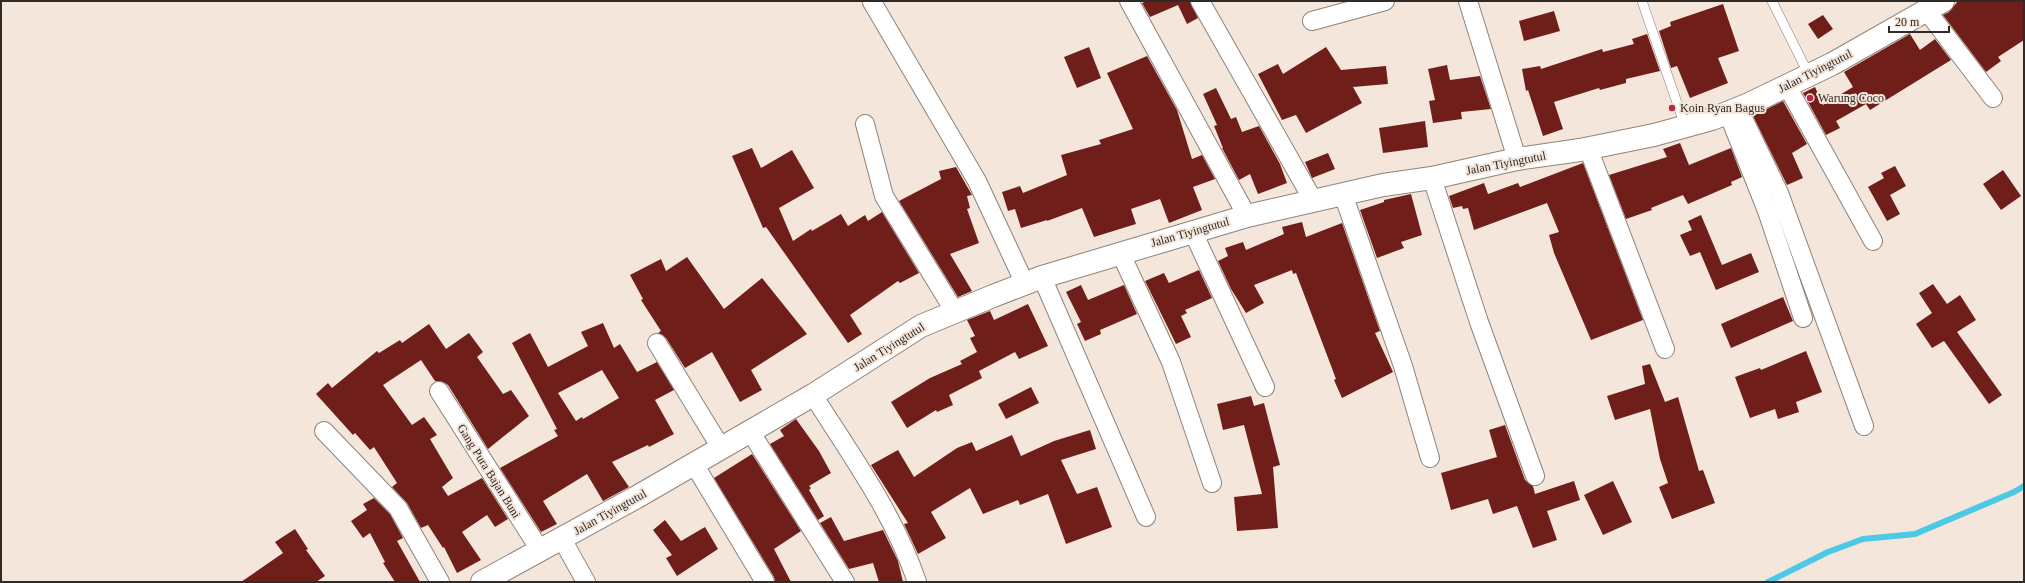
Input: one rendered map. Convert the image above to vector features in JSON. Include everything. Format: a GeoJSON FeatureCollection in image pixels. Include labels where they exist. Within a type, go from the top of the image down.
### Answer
{"type":"FeatureCollection","features":[{"type":"Feature","properties":{"kind":"street"},"geometry":{"type":"LineString","coordinates":[[1129,1],[1248,216]]}},
{"type":"Feature","properties":{"kind":"street"},"geometry":{"type":"LineString","coordinates":[[1200,1],[1313,200]]}},
{"type":"Feature","properties":{"kind":"street"},"geometry":{"type":"LineString","coordinates":[[1312,21],[1385,1]]}},
{"type":"Feature","properties":{"kind":"street"},"geometry":{"type":"LineString","coordinates":[[1468,1],[1517,159]]}},
{"type":"Feature","properties":{"kind":"street"},"geometry":{"type":"LineString","coordinates":[[872,2],[1033,280],[1146,516]]}},
{"type":"Feature","properties":{"kind":"street"},"geometry":{"type":"LineString","coordinates":[[1935,6],[1992,98]]}},
{"type":"Feature","properties":{"kind":"street","name":"Jalan Tiyingtutul"},"geometry":{"type":"LineString","coordinates":[[482,582],[562,539],[813,395],[921,326],[1033,280],[1120,252],[1248,216],[1313,200],[1432,178],[1517,159],[1588,148],[1685,126],[1733,111],[1787,86],[1935,6]]}},
{"type":"Feature","properties":{"kind":"street"},"geometry":{"type":"LineString","coordinates":[[1787,86],[1873,241]]}},
{"type":"Feature","properties":{"kind":"street"},"geometry":{"type":"LineString","coordinates":[[1733,111],[1803,318]]}},
{"type":"Feature","properties":{"kind":"street"},"geometry":{"type":"LineString","coordinates":[[1733,111],[1779,193],[1864,426]]}},
{"type":"Feature","properties":{"kind":"street"},"geometry":{"type":"LineString","coordinates":[[865,124],[884,196],[955,312]]}},
{"type":"Feature","properties":{"kind":"street"},"geometry":{"type":"LineString","coordinates":[[1588,148],[1665,349]]}},
{"type":"Feature","properties":{"kind":"street"},"geometry":{"type":"LineString","coordinates":[[1432,178],[1478,322],[1535,476]]}},
{"type":"Feature","properties":{"kind":"street"},"geometry":{"type":"LineString","coordinates":[[1343,194],[1403,366],[1430,458]]}},
{"type":"Feature","properties":{"kind":"street"},"geometry":{"type":"LineString","coordinates":[[1193,232],[1265,387]]}},
{"type":"Feature","properties":{"kind":"street"},"geometry":{"type":"LineString","coordinates":[[1120,252],[1171,362],[1212,483]]}},
{"type":"Feature","properties":{"kind":"street"},"geometry":{"type":"LineString","coordinates":[[657,343],[721,448]]}},
{"type":"Feature","properties":{"kind":"street","name":"Gang Pura Bajan Buni"},"geometry":{"type":"LineString","coordinates":[[439,392],[540,550]]}},
{"type":"Feature","properties":{"kind":"street"},"geometry":{"type":"LineString","coordinates":[[813,395],[877,494],[896,529],[917,582]]}},
{"type":"Feature","properties":{"kind":"street"},"geometry":{"type":"LineString","coordinates":[[324,431],[398,508],[440,582]]}},
{"type":"Feature","properties":{"kind":"street"},"geometry":{"type":"LineString","coordinates":[[750,431],[844,582]]}},
{"type":"Feature","properties":{"kind":"street"},"geometry":{"type":"LineString","coordinates":[[694,464],[765,582]]}},
{"type":"Feature","properties":{"kind":"street"},"geometry":{"type":"LineString","coordinates":[[562,539],[586,582]]}},
{"type":"Feature","properties":{"kind":"lane"},"geometry":{"type":"LineString","coordinates":[[1642,1],[1685,126]]}},
{"type":"Feature","properties":{"kind":"lane"},"geometry":{"type":"LineString","coordinates":[[1772,1],[1809,75]]}},
{"type":"Feature","properties":{"kind":"building"},"geometry":{"type":"Polygon","coordinates":[[[1147,1],[1190,1],[1198,18],[1187,24],[1178,5],[1150,17],[1142,3],[1147,1]]]}},
{"type":"Feature","properties":{"kind":"building"},"geometry":{"type":"Polygon","coordinates":[[[1958,1],[2024,1],[2024,40],[1998,57],[2001,61],[1986,72],[1943,15],[1949,12],[1958,1]]]}},
{"type":"Feature","properties":{"kind":"building"},"geometry":{"type":"Polygon","coordinates":[[[1723,4],[1739,51],[1718,58],[1728,83],[1690,98],[1677,66],[1671,68],[1659,31],[1671,26],[1670,22],[1723,4]]]}},
{"type":"Feature","properties":{"kind":"building"},"geometry":{"type":"Polygon","coordinates":[[[1554,11],[1560,31],[1524,41],[1519,21],[1554,11]]]}},
{"type":"Feature","properties":{"kind":"building"},"geometry":{"type":"Polygon","coordinates":[[[1823,15],[1833,29],[1818,39],[1808,24],[1823,15]]]}},
{"type":"Feature","properties":{"kind":"building"},"geometry":{"type":"Polygon","coordinates":[[[1647,34],[1660,71],[1626,79],[1626,83],[1600,90],[1599,88],[1554,102],[1563,129],[1543,136],[1528,90],[1526,91],[1522,69],[1540,66],[1541,69],[1602,49],[1603,52],[1634,44],[1632,39],[1647,34]]]}},
{"type":"Feature","properties":{"kind":"building"},"geometry":{"type":"Polygon","coordinates":[[[1910,34],[1920,50],[1935,39],[1951,60],[1870,110],[1866,104],[1836,121],[1840,128],[1826,135],[1803,93],[1815,87],[1823,105],[1853,87],[1844,72],[1910,34]]]}},
{"type":"Feature","properties":{"kind":"building"},"geometry":{"type":"Polygon","coordinates":[[[1089,47],[1101,78],[1077,88],[1064,57],[1089,47]]]}},
{"type":"Feature","properties":{"kind":"building"},"geometry":{"type":"Polygon","coordinates":[[[1326,47],[1341,70],[1386,66],[1388,84],[1353,87],[1362,103],[1306,133],[1296,115],[1282,120],[1258,74],[1278,64],[1283,74],[1326,47]]]}},
{"type":"Feature","properties":{"kind":"building"},"geometry":{"type":"Polygon","coordinates":[[[1147,56],[1177,110],[1192,159],[1202,155],[1215,179],[1193,187],[1202,210],[1169,223],[1160,199],[1131,209],[1136,224],[1094,237],[1082,208],[1047,221],[1021,228],[1015,209],[1008,211],[1002,192],[1020,186],[1023,193],[1067,175],[1061,155],[1101,144],[1099,140],[1133,129],[1107,73],[1147,56]]]}},
{"type":"Feature","properties":{"kind":"building"},"geometry":{"type":"Polygon","coordinates":[[[1447,65],[1450,80],[1480,76],[1491,109],[1461,112],[1462,119],[1433,123],[1429,101],[1435,100],[1428,69],[1447,65]]]}},
{"type":"Feature","properties":{"kind":"building"},"geometry":{"type":"Polygon","coordinates":[[[1216,88],[1231,119],[1236,117],[1242,132],[1259,126],[1280,164],[1287,183],[1258,194],[1250,174],[1239,180],[1222,148],[1214,126],[1217,125],[1203,94],[1216,88]]]}},
{"type":"Feature","properties":{"kind":"building"},"geometry":{"type":"Polygon","coordinates":[[[1783,101],[1807,144],[1792,153],[1803,178],[1787,185],[1753,116],[1783,101]]]}},
{"type":"Feature","properties":{"kind":"building"},"geometry":{"type":"Polygon","coordinates":[[[1425,121],[1428,147],[1383,153],[1379,128],[1425,121]]]}},
{"type":"Feature","properties":{"kind":"building"},"geometry":{"type":"Polygon","coordinates":[[[1680,143],[1689,165],[1731,148],[1742,177],[1731,182],[1732,185],[1688,204],[1683,195],[1651,208],[1652,210],[1626,219],[1609,175],[1667,157],[1663,149],[1680,143]]]}},
{"type":"Feature","properties":{"kind":"building"},"geometry":{"type":"Polygon","coordinates":[[[752,148],[761,168],[792,150],[814,188],[779,208],[793,241],[811,229],[812,231],[841,214],[848,226],[865,215],[868,221],[882,212],[919,273],[900,283],[898,281],[850,315],[862,334],[848,343],[766,227],[763,228],[732,156],[752,148]]]}},
{"type":"Feature","properties":{"kind":"building"},"geometry":{"type":"Polygon","coordinates":[[[1328,153],[1335,169],[1312,178],[1305,162],[1328,153]]]}},
{"type":"Feature","properties":{"kind":"building"},"geometry":{"type":"Polygon","coordinates":[[[1583,163],[1643,320],[1591,340],[1554,253],[1549,235],[1559,232],[1547,203],[1474,230],[1468,208],[1463,209],[1462,206],[1453,208],[1449,196],[1484,183],[1488,194],[1518,183],[1520,187],[1583,163]]]}},
{"type":"Feature","properties":{"kind":"building"},"geometry":{"type":"Polygon","coordinates":[[[1895,166],[1906,186],[1890,195],[1900,214],[1887,221],[1868,187],[1884,178],[1881,173],[1895,166]]]}},
{"type":"Feature","properties":{"kind":"building"},"geometry":{"type":"Polygon","coordinates":[[[956,167],[972,195],[967,196],[970,208],[967,209],[979,243],[950,254],[972,291],[958,297],[899,201],[941,179],[939,171],[956,167]]]}},
{"type":"Feature","properties":{"kind":"building"},"geometry":{"type":"Polygon","coordinates":[[[2003,170],[2021,196],[2001,210],[1983,184],[2003,170]]]}},
{"type":"Feature","properties":{"kind":"building"},"geometry":{"type":"Polygon","coordinates":[[[1411,194],[1422,235],[1401,242],[1404,248],[1377,258],[1360,210],[1384,202],[1384,200],[1411,194]]]}},
{"type":"Feature","properties":{"kind":"building"},"geometry":{"type":"Polygon","coordinates":[[[1701,215],[1722,265],[1751,253],[1759,272],[1716,290],[1700,252],[1690,256],[1680,235],[1692,230],[1688,221],[1701,215]]]}},
{"type":"Feature","properties":{"kind":"building"},"geometry":{"type":"Polygon","coordinates":[[[1302,222],[1306,237],[1342,223],[1380,331],[1375,333],[1393,372],[1342,398],[1334,380],[1336,379],[1296,273],[1293,274],[1292,270],[1254,285],[1264,303],[1246,313],[1231,289],[1218,261],[1228,256],[1225,248],[1243,242],[1246,250],[1284,234],[1282,227],[1302,222]]]}},
{"type":"Feature","properties":{"kind":"building"},"geometry":{"type":"Polygon","coordinates":[[[687,257],[724,309],[762,278],[807,334],[751,370],[762,390],[740,402],[712,352],[685,368],[666,338],[658,333],[661,331],[641,300],[643,299],[630,275],[661,259],[666,271],[687,257]]]}},
{"type":"Feature","properties":{"kind":"building"},"geometry":{"type":"Polygon","coordinates":[[[1199,270],[1212,298],[1185,310],[1187,313],[1181,316],[1191,337],[1176,344],[1145,281],[1164,273],[1169,283],[1199,270]]]}},
{"type":"Feature","properties":{"kind":"building"},"geometry":{"type":"Polygon","coordinates":[[[1933,284],[1947,304],[1960,295],[1976,320],[1957,332],[2002,395],[1989,404],[1944,341],[1932,348],[1916,324],[1932,313],[1919,293],[1933,284]]]}},
{"type":"Feature","properties":{"kind":"building"},"geometry":{"type":"Polygon","coordinates":[[[1081,285],[1088,300],[1124,285],[1137,314],[1100,330],[1101,334],[1085,341],[1077,324],[1081,322],[1066,292],[1081,285]]]}},
{"type":"Feature","properties":{"kind":"building"},"geometry":{"type":"Polygon","coordinates":[[[1783,297],[1793,321],[1731,348],[1721,324],[1783,297]]]}},
{"type":"Feature","properties":{"kind":"building"},"geometry":{"type":"Polygon","coordinates":[[[1028,304],[1048,346],[1019,359],[1015,352],[979,371],[982,378],[949,395],[953,405],[937,412],[936,410],[907,428],[891,402],[930,378],[962,364],[960,361],[977,352],[970,338],[975,336],[967,320],[990,311],[994,320],[1028,304]]]}},
{"type":"Feature","properties":{"kind":"building"},"geometry":{"type":"Polygon","coordinates":[[[603,323],[614,348],[620,344],[637,372],[657,362],[674,390],[655,400],[674,434],[649,447],[648,445],[612,462],[629,487],[603,501],[587,474],[543,501],[557,524],[541,532],[500,468],[558,436],[554,430],[557,429],[512,343],[530,333],[548,367],[588,346],[581,332],[603,323]],[[602,370],[558,393],[576,421],[582,417],[583,419],[619,398],[602,370]]]}},
{"type":"Feature","properties":{"kind":"building"},"geometry":{"type":"Polygon","coordinates":[[[429,324],[446,349],[469,333],[483,352],[477,357],[503,394],[511,390],[529,416],[488,449],[448,385],[443,382],[435,381],[421,360],[383,385],[412,425],[424,417],[437,435],[430,439],[453,478],[442,487],[448,496],[482,478],[508,519],[495,527],[487,515],[462,532],[481,560],[457,573],[444,547],[443,548],[428,525],[421,528],[407,503],[392,487],[397,483],[374,447],[370,450],[355,433],[353,435],[316,394],[328,383],[332,388],[377,351],[379,353],[400,340],[402,343],[429,324]]]}},
{"type":"Feature","properties":{"kind":"building"},"geometry":{"type":"Polygon","coordinates":[[[1806,351],[1822,392],[1796,402],[1799,412],[1778,419],[1775,409],[1750,418],[1735,377],[1760,368],[1761,370],[1806,351]]]}},
{"type":"Feature","properties":{"kind":"building"},"geometry":{"type":"Polygon","coordinates":[[[1650,364],[1665,402],[1678,397],[1699,471],[1703,470],[1715,503],[1672,519],[1659,487],[1668,483],[1660,459],[1650,409],[1615,420],[1607,396],[1645,384],[1642,366],[1650,364]]]}},
{"type":"Feature","properties":{"kind":"building"},"geometry":{"type":"Polygon","coordinates":[[[1031,387],[1039,403],[1006,419],[998,404],[1031,387]]]}},
{"type":"Feature","properties":{"kind":"building"},"geometry":{"type":"Polygon","coordinates":[[[1251,396],[1254,406],[1264,403],[1280,465],[1273,467],[1278,528],[1237,531],[1234,497],[1262,494],[1244,425],[1223,430],[1217,404],[1251,396]]]}},
{"type":"Feature","properties":{"kind":"building"},"geometry":{"type":"Polygon","coordinates":[[[796,419],[819,451],[831,473],[809,486],[811,488],[809,490],[824,516],[818,520],[770,444],[784,436],[780,430],[796,419]]]}},
{"type":"Feature","properties":{"kind":"building"},"geometry":{"type":"Polygon","coordinates":[[[1505,425],[1525,480],[1533,486],[1535,494],[1574,481],[1580,500],[1547,511],[1557,540],[1533,548],[1517,506],[1493,514],[1488,499],[1451,510],[1441,473],[1497,457],[1489,430],[1505,425]]]}},
{"type":"Feature","properties":{"kind":"building"},"geometry":{"type":"Polygon","coordinates":[[[1090,430],[1096,449],[1061,460],[1077,494],[1097,487],[1112,527],[1066,544],[1048,494],[1020,505],[1018,500],[983,514],[970,488],[931,512],[946,538],[918,554],[904,524],[908,523],[871,465],[898,450],[914,477],[957,448],[972,442],[976,451],[1012,435],[1021,456],[1054,441],[1090,430]]]}},
{"type":"Feature","properties":{"kind":"building"},"geometry":{"type":"Polygon","coordinates":[[[752,454],[801,531],[774,549],[791,582],[775,582],[774,577],[714,478],[752,454]]]}},
{"type":"Feature","properties":{"kind":"building"},"geometry":{"type":"Polygon","coordinates":[[[1613,481],[1632,522],[1603,535],[1584,495],[1613,481]]]}},
{"type":"Feature","properties":{"kind":"building"},"geometry":{"type":"Polygon","coordinates":[[[374,498],[390,514],[403,538],[397,541],[420,582],[395,582],[383,563],[385,562],[370,533],[363,538],[351,521],[367,510],[363,504],[374,498]]]}},
{"type":"Feature","properties":{"kind":"building"},"geometry":{"type":"Polygon","coordinates":[[[831,517],[844,541],[883,530],[898,561],[903,582],[879,582],[873,563],[849,569],[820,523],[831,517]]]}},
{"type":"Feature","properties":{"kind":"building"},"geometry":{"type":"Polygon","coordinates":[[[665,520],[681,541],[705,527],[718,549],[677,576],[666,558],[672,555],[653,530],[665,520]]]}},
{"type":"Feature","properties":{"kind":"building"},"geometry":{"type":"Polygon","coordinates":[[[295,529],[308,549],[306,550],[325,576],[316,582],[241,582],[283,553],[275,542],[295,529]]]}},
{"type":"Feature","properties":{"kind":"waterway"},"geometry":{"type":"LineString","coordinates":[[1768,582],[1828,552],[1863,539],[1915,534],[2014,492],[2024,486]]}},
{"type":"Feature","properties":{"kind":"place","name":"Warung Coco"},"geometry":{"type":"Point","coordinates":[1810,98]}},
{"type":"Feature","properties":{"kind":"place","name":"Koin Ryan Bagus"},"geometry":{"type":"Point","coordinates":[1672,108]}}]}
